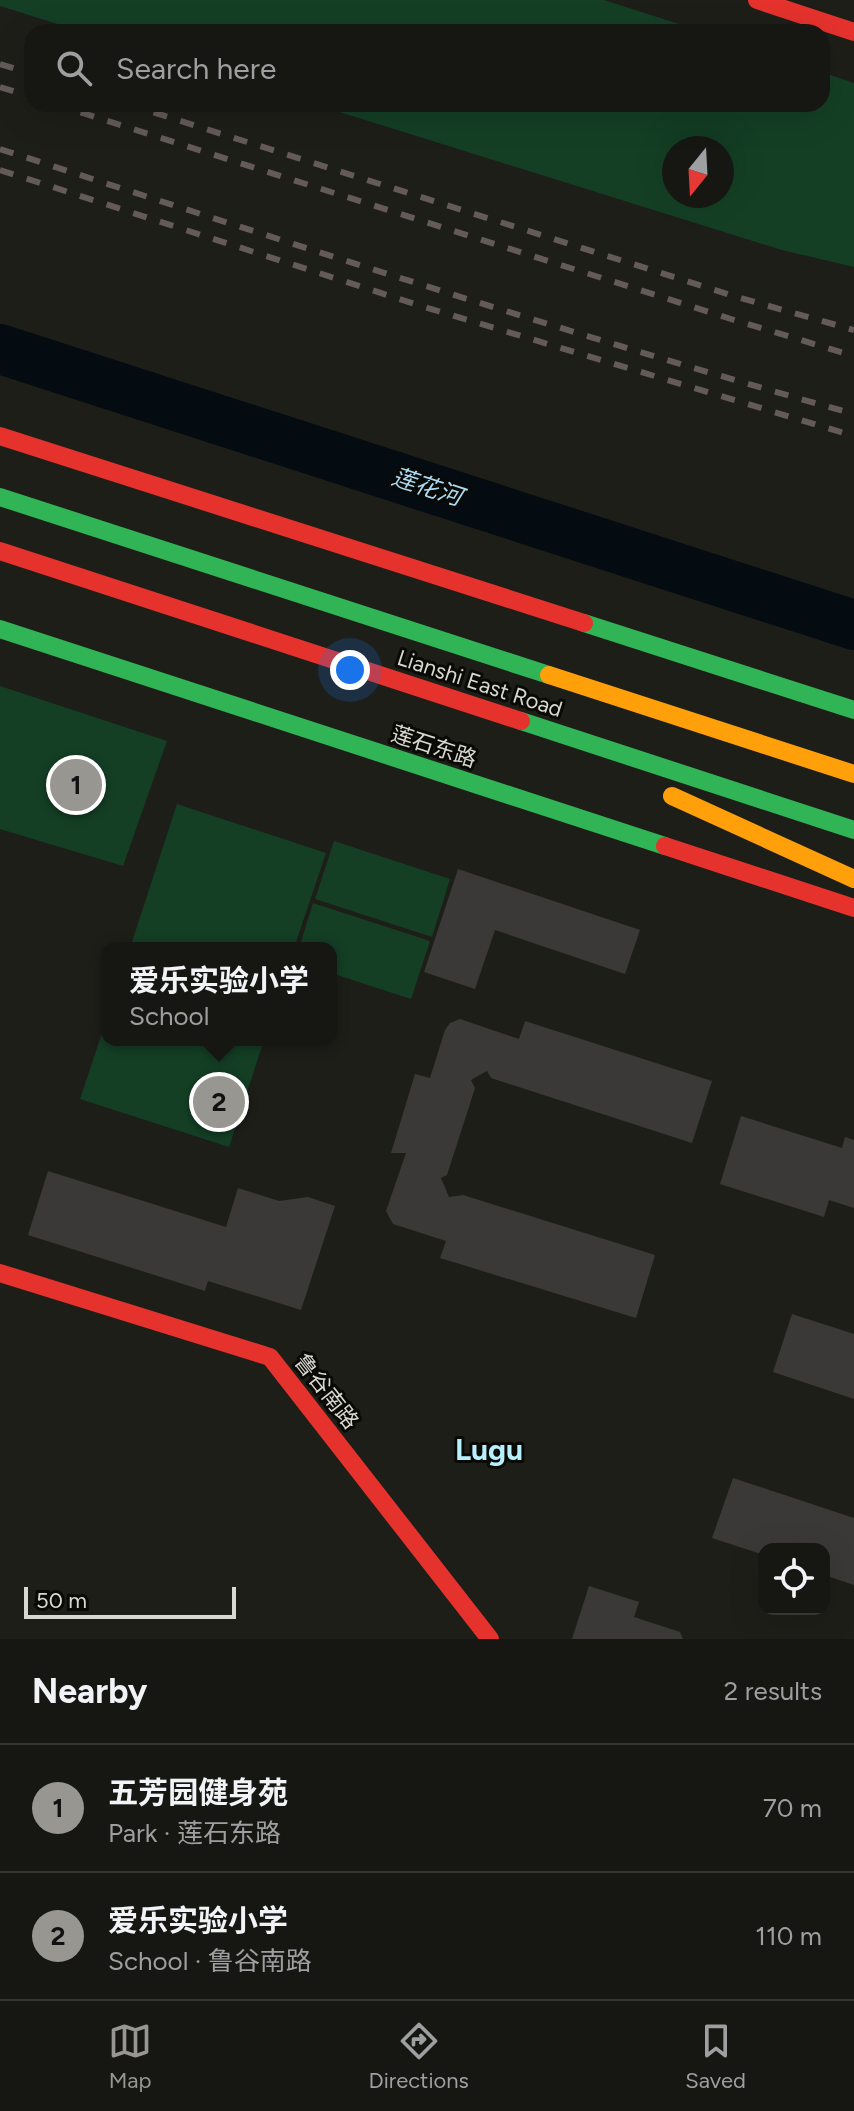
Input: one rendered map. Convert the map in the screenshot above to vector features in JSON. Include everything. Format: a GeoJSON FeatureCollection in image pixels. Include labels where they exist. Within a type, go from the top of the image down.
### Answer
{"type":"FeatureCollection","features":[{"type":"Feature","properties":{"kind":"main road"},"geometry":{"type":"LineString","coordinates":[[757,0],[830,24]]}},
{"type":"Feature","properties":{"kind":"main road"},"geometry":{"type":"LineString","coordinates":[[830,24],[854,32]]}},
{"type":"Feature","properties":{"kind":"main road"},"geometry":{"type":"LineString","coordinates":[[0,436],[854,710]]}},
{"type":"Feature","properties":{"kind":"main road","name":"Lianshi East Road"},"geometry":{"type":"LineString","coordinates":[[0,497],[854,774]]}},
{"type":"Feature","properties":{"kind":"main road","name":"Lianshi East Road"},"geometry":{"type":"LineString","coordinates":[[0,551],[854,830]]}},
{"type":"Feature","properties":{"kind":"main road","name":"莲石东路"},"geometry":{"type":"LineString","coordinates":[[0,629],[854,908]]}},
{"type":"Feature","properties":{"kind":"main road"},"geometry":{"type":"LineString","coordinates":[[481,708],[624,774]]}},
{"type":"Feature","properties":{"kind":"main road"},"geometry":{"type":"LineString","coordinates":[[653,787],[854,879]]}},
{"type":"Feature","properties":{"kind":"main road","name":"鲁谷南路"},"geometry":{"type":"LineString","coordinates":[[0,1273],[270,1357],[490,1639]]}},
{"type":"Feature","properties":{"kind":"green space"},"geometry":{"type":"Polygon","coordinates":[[[0,0],[604,0],[679,24],[57,24],[0,6],[0,0]]]}},
{"type":"Feature","properties":{"kind":"green space"},"geometry":{"type":"Polygon","coordinates":[[[830,75],[854,83],[854,267],[782,250],[340,112],[830,112],[830,75]]]}},
{"type":"Feature","properties":{"kind":"green space"},"geometry":{"type":"Polygon","coordinates":[[[0,686],[167,741],[123,866],[0,829],[0,686]]]}},
{"type":"Feature","properties":{"kind":"green space"},"geometry":{"type":"Polygon","coordinates":[[[177,804],[326,853],[296,942],[132,942],[177,804]]]}},
{"type":"Feature","properties":{"kind":"green space"},"geometry":{"type":"Polygon","coordinates":[[[334,841],[450,879],[432,937],[315,899],[334,841]]]}},
{"type":"Feature","properties":{"kind":"green space"},"geometry":{"type":"Polygon","coordinates":[[[313,903],[430,941],[411,999],[337,975],[337,942],[301,942],[313,903]]]}},
{"type":"Feature","properties":{"kind":"green space"},"geometry":{"type":"Polygon","coordinates":[[[101,1036],[101,1046],[262,1046],[229,1147],[80,1099],[101,1036]]]}},
{"type":"Feature","properties":{"kind":"building"},"geometry":{"type":"Polygon","coordinates":[[[458,869],[640,930],[625,974],[495,930],[475,989],[424,972],[458,869]]]}},
{"type":"Feature","properties":{"kind":"building"},"geometry":{"type":"Polygon","coordinates":[[[460,1019],[519,1039],[525,1021],[712,1081],[692,1143],[491,1078],[487,1071],[471,1080],[475,1088],[447,1175],[441,1178],[449,1197],[463,1195],[655,1255],[636,1318],[440,1258],[446,1241],[393,1224],[386,1211],[406,1153],[391,1153],[415,1074],[430,1078],[445,1030],[450,1023],[460,1019]]]}},
{"type":"Feature","properties":{"kind":"building"},"geometry":{"type":"Polygon","coordinates":[[[741,1116],[842,1148],[845,1137],[854,1140],[854,1208],[829,1200],[824,1217],[720,1184],[741,1116]]]}},
{"type":"Feature","properties":{"kind":"building"},"geometry":{"type":"Polygon","coordinates":[[[48,1171],[226,1227],[238,1188],[279,1201],[308,1197],[335,1206],[301,1310],[208,1281],[205,1291],[28,1235],[48,1171]]]}},
{"type":"Feature","properties":{"kind":"building"},"geometry":{"type":"Polygon","coordinates":[[[792,1314],[854,1334],[854,1399],[773,1372],[792,1314]]]}},
{"type":"Feature","properties":{"kind":"building"},"geometry":{"type":"Polygon","coordinates":[[[733,1478],[854,1518],[854,1585],[830,1577],[830,1543],[758,1543],[758,1553],[712,1538],[733,1478]]]}},
{"type":"Feature","properties":{"kind":"building"},"geometry":{"type":"Polygon","coordinates":[[[589,1586],[639,1602],[634,1617],[680,1632],[683,1639],[572,1639],[589,1586]]]}},
{"type":"Feature","properties":{"kind":"waterway","name":"莲花河"},"geometry":{"type":"LineString","coordinates":[[0,349],[854,625]]}},
{"type":"Feature","properties":{"kind":"railway"},"geometry":{"type":"LineString","coordinates":[[0,64],[24,72]]}},
{"type":"Feature","properties":{"kind":"railway"},"geometry":{"type":"LineString","coordinates":[[0,87],[24,94]]}},
{"type":"Feature","properties":{"kind":"railway"},"geometry":{"type":"LineString","coordinates":[[79,112],[854,356]]}},
{"type":"Feature","properties":{"kind":"railway"},"geometry":{"type":"LineString","coordinates":[[152,112],[737,297],[854,330]]}},
{"type":"Feature","properties":{"kind":"railway"},"geometry":{"type":"LineString","coordinates":[[0,149],[533,319],[854,414]]}},
{"type":"Feature","properties":{"kind":"railway"},"geometry":{"type":"LineString","coordinates":[[0,170],[418,305],[854,436]]}},
{"type":"Feature","properties":{"kind":"traffic: fast"},"geometry":{"type":"LineString","coordinates":[[0,497],[549,675]]}},
{"type":"Feature","properties":{"kind":"traffic: fast"},"geometry":{"type":"LineString","coordinates":[[584,623],[854,710]]}},
{"type":"Feature","properties":{"kind":"traffic: fast"},"geometry":{"type":"LineString","coordinates":[[0,629],[665,846]]}},
{"type":"Feature","properties":{"kind":"traffic: fast"},"geometry":{"type":"LineString","coordinates":[[521,721],[854,830]]}},
{"type":"Feature","properties":{"kind":"traffic: slow"},"geometry":{"type":"LineString","coordinates":[[549,675],[854,774]]}},
{"type":"Feature","properties":{"kind":"traffic: slow"},"geometry":{"type":"LineString","coordinates":[[672,796],[854,879]]}},
{"type":"Feature","properties":{"kind":"traffic: jam"},"geometry":{"type":"LineString","coordinates":[[757,0],[830,24]]}},
{"type":"Feature","properties":{"kind":"traffic: jam"},"geometry":{"type":"LineString","coordinates":[[830,24],[854,32]]}},
{"type":"Feature","properties":{"kind":"traffic: jam"},"geometry":{"type":"LineString","coordinates":[[0,436],[584,623]]}},
{"type":"Feature","properties":{"kind":"traffic: jam"},"geometry":{"type":"LineString","coordinates":[[0,551],[521,721]]}},
{"type":"Feature","properties":{"kind":"traffic: jam"},"geometry":{"type":"LineString","coordinates":[[665,846],[854,908]]}},
{"type":"Feature","properties":{"kind":"traffic: jam"},"geometry":{"type":"LineString","coordinates":[[0,1273],[270,1357],[490,1639]]}},
{"type":"Feature","properties":{"kind":"place","name":"五芳园健身苑"},"geometry":{"type":"Point","coordinates":[76,785]}},
{"type":"Feature","properties":{"kind":"place","name":"爱乐实验小学"},"geometry":{"type":"Point","coordinates":[219,1102]}},
{"type":"Feature","properties":{"kind":"district","name":"Lugu"},"geometry":{"type":"Point","coordinates":[489,1450]}}]}
